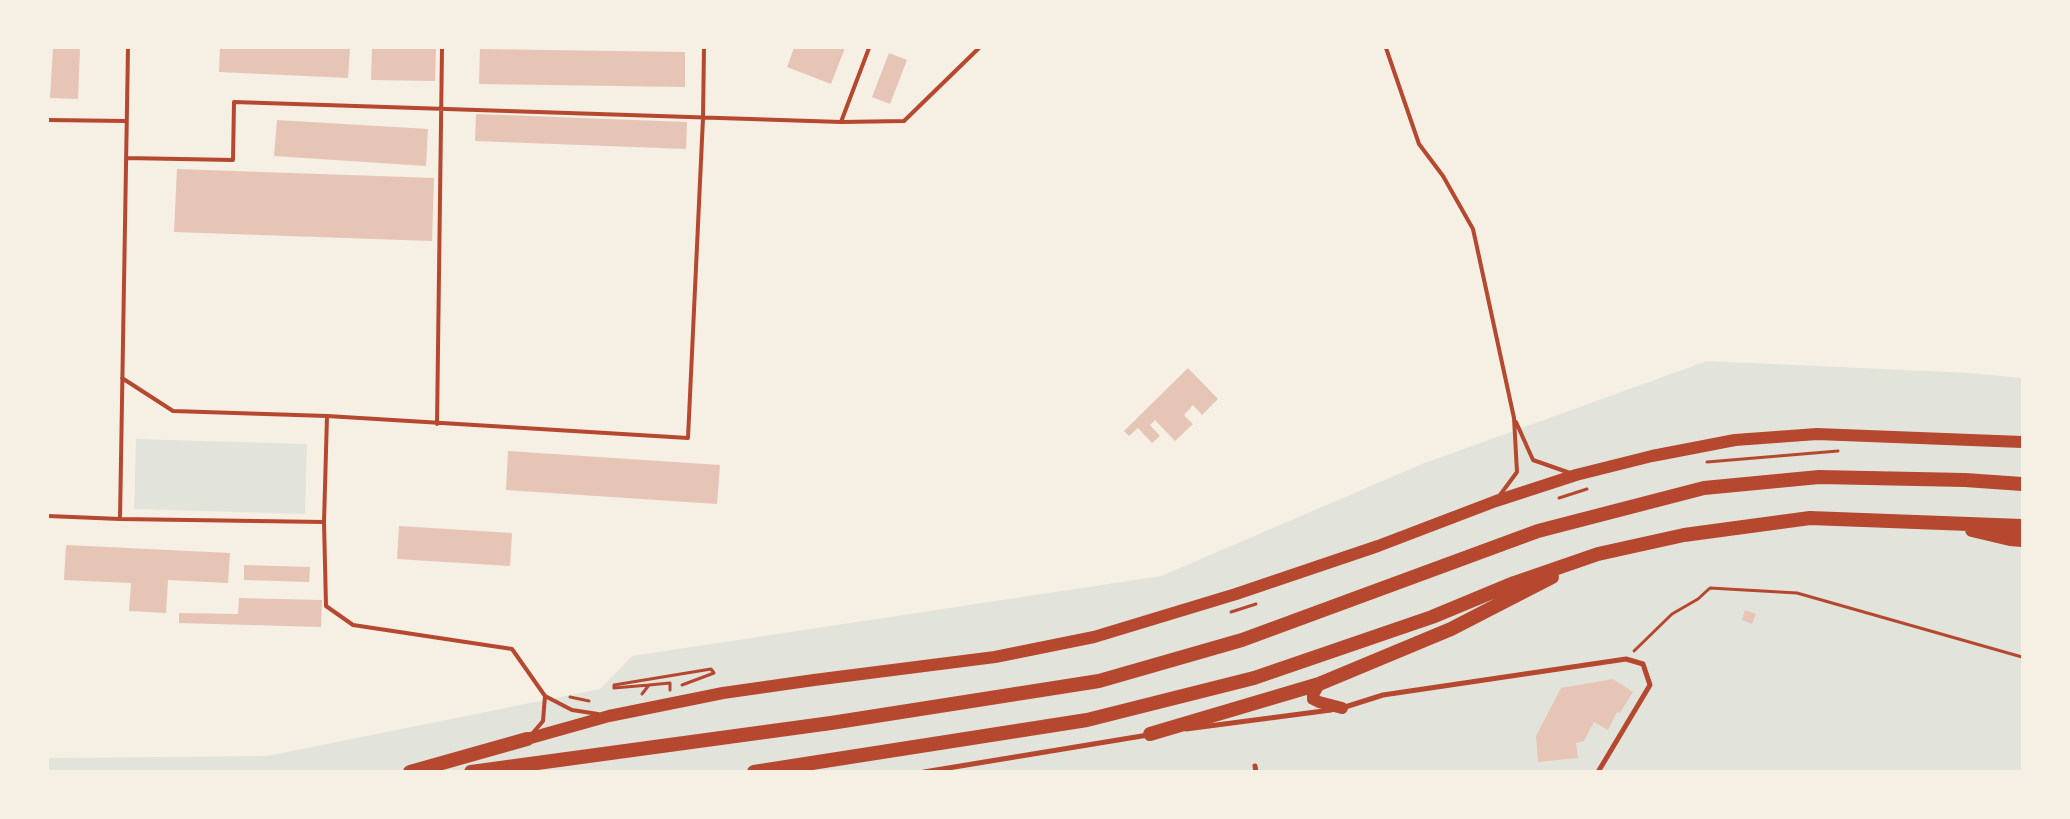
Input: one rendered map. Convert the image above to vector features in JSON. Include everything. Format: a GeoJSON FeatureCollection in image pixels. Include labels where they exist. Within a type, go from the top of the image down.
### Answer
{"type":"FeatureCollection","features":[{"type":"Feature","properties":{"kind":"highway"},"geometry":{"type":"LineString","coordinates":[[410,772],[609,716],[723,693],[995,657],[1094,637],[1236,594],[1368,549],[1496,501],[1576,475],[1652,456],[1735,440],[1818,434],[2022,442]]}},
{"type":"Feature","properties":{"kind":"highway"},"geometry":{"type":"LineString","coordinates":[[471,772],[831,723],[1099,681],[1242,640],[1538,531],[1704,488],[1818,477],[1965,480],[2022,484]]}},
{"type":"Feature","properties":{"kind":"highway"},"geometry":{"type":"LineString","coordinates":[[754,772],[1086,720],[1254,678],[1432,616],[1514,583],[1598,554],[1684,535],[1810,518],[2022,526]]}},
{"type":"Feature","properties":{"kind":"highway"},"geometry":{"type":"LineString","coordinates":[[1937,522],[2010,539],[2022,540]]}},
{"type":"Feature","properties":{"kind":"highway"},"geometry":{"type":"LineString","coordinates":[[1150,734],[1319,684],[1451,629],[1598,554]]}},
{"type":"Feature","properties":{"kind":"highway"},"geometry":{"type":"LineString","coordinates":[[1319,684],[1313,695],[1314,699],[1342,708]]}},
{"type":"Feature","properties":{"kind":"street"},"geometry":{"type":"LineString","coordinates":[[924,772],[1150,734],[1342,708],[1383,695],[1626,658],[1643,664],[1650,685],[1598,772]]}},
{"type":"Feature","properties":{"kind":"lane"},"geometry":{"type":"LineString","coordinates":[[120,519],[128,48]]}},
{"type":"Feature","properties":{"kind":"lane"},"geometry":{"type":"LineString","coordinates":[[437,424],[442,48]]}},
{"type":"Feature","properties":{"kind":"lane"},"geometry":{"type":"LineString","coordinates":[[122,378],[174,411],[328,416],[688,438],[703,118],[704,48]]}},
{"type":"Feature","properties":{"kind":"lane"},"geometry":{"type":"LineString","coordinates":[[841,122],[869,48]]}},
{"type":"Feature","properties":{"kind":"lane"},"geometry":{"type":"LineString","coordinates":[[126,158],[234,160],[234,102],[841,122],[904,121],[979,48]]}},
{"type":"Feature","properties":{"kind":"lane"},"geometry":{"type":"LineString","coordinates":[[1386,48],[1419,144],[1443,176],[1473,229],[1514,418],[1517,472],[1496,501]]}},
{"type":"Feature","properties":{"kind":"lane"},"geometry":{"type":"LineString","coordinates":[[48,120],[126,121]]}},
{"type":"Feature","properties":{"kind":"lane"},"geometry":{"type":"LineString","coordinates":[[328,416],[324,522],[326,606],[353,625],[512,649],[545,696],[572,710],[609,716]]}},
{"type":"Feature","properties":{"kind":"lane"},"geometry":{"type":"LineString","coordinates":[[1514,418],[1533,460],[1576,475]]}},
{"type":"Feature","properties":{"kind":"lane"},"geometry":{"type":"LineString","coordinates":[[48,516],[324,522]]}},
{"type":"Feature","properties":{"kind":"lane"},"geometry":{"type":"LineString","coordinates":[[527,739],[544,721],[545,696]]}},
{"type":"Feature","properties":{"kind":"path"},"geometry":{"type":"LineString","coordinates":[[1704,462],[1842,451]]}},
{"type":"Feature","properties":{"kind":"path"},"geometry":{"type":"LineString","coordinates":[[1556,499],[1592,487]]}},
{"type":"Feature","properties":{"kind":"path"},"geometry":{"type":"LineString","coordinates":[[1626,658],[1672,614],[1698,599],[1710,588],[1797,592],[2022,657]]}},
{"type":"Feature","properties":{"kind":"path"},"geometry":{"type":"LineString","coordinates":[[1226,614],[1262,602]]}},
{"type":"Feature","properties":{"kind":"path"},"geometry":{"type":"LineString","coordinates":[[660,692],[714,673],[711,669]]}},
{"type":"Feature","properties":{"kind":"path"},"geometry":{"type":"LineString","coordinates":[[649,686],[670,682],[670,690]]}},
{"type":"Feature","properties":{"kind":"path"},"geometry":{"type":"LineString","coordinates":[[642,696],[651,694]]}},
{"type":"Feature","properties":{"kind":"path"},"geometry":{"type":"LineString","coordinates":[[569,696],[596,702]]}},
{"type":"Feature","properties":{"kind":"shaded area"},"geometry":{"type":"Polygon","coordinates":[[[1707,361],[1971,373],[2022,378],[2022,771],[48,772],[48,758],[267,756],[600,689],[632,656],[1161,576],[1422,464],[1707,361]]]}},
{"type":"Feature","properties":{"kind":"shaded area"},"geometry":{"type":"Polygon","coordinates":[[[136,439],[307,444],[305,514],[134,509],[136,439]]]}},
{"type":"Feature","properties":{"kind":"building"},"geometry":{"type":"Polygon","coordinates":[[[53,48],[80,48],[78,99],[50,98],[53,48]]]}},
{"type":"Feature","properties":{"kind":"building"},"geometry":{"type":"Polygon","coordinates":[[[220,48],[350,48],[348,78],[219,72],[220,48]]]}},
{"type":"Feature","properties":{"kind":"building"},"geometry":{"type":"Polygon","coordinates":[[[372,48],[436,48],[435,81],[371,80],[372,48]]]}},
{"type":"Feature","properties":{"kind":"building"},"geometry":{"type":"Polygon","coordinates":[[[794,48],[845,48],[831,84],[787,67],[794,48]]]}},
{"type":"Feature","properties":{"kind":"building"},"geometry":{"type":"Polygon","coordinates":[[[480,49],[685,52],[685,87],[479,84],[480,49]]]}},
{"type":"Feature","properties":{"kind":"building"},"geometry":{"type":"Polygon","coordinates":[[[889,53],[907,60],[890,104],[872,97],[889,53]]]}},
{"type":"Feature","properties":{"kind":"building"},"geometry":{"type":"Polygon","coordinates":[[[476,114],[687,122],[686,149],[475,141],[476,114]]]}},
{"type":"Feature","properties":{"kind":"building"},"geometry":{"type":"Polygon","coordinates":[[[277,120],[428,129],[426,166],[274,156],[277,120]]]}},
{"type":"Feature","properties":{"kind":"building"},"geometry":{"type":"Polygon","coordinates":[[[177,169],[434,178],[432,241],[174,232],[177,169]]]}},
{"type":"Feature","properties":{"kind":"building"},"geometry":{"type":"Polygon","coordinates":[[[1188,368],[1218,399],[1202,415],[1193,405],[1184,415],[1193,424],[1175,441],[1155,420],[1150,425],[1160,436],[1152,443],[1138,428],[1129,436],[1124,431],[1188,368]]]}},
{"type":"Feature","properties":{"kind":"building"},"geometry":{"type":"Polygon","coordinates":[[[508,451],[720,465],[717,504],[506,490],[508,451]]]}},
{"type":"Feature","properties":{"kind":"building"},"geometry":{"type":"Polygon","coordinates":[[[399,526],[512,533],[510,566],[397,559],[399,526]]]}},
{"type":"Feature","properties":{"kind":"building"},"geometry":{"type":"Polygon","coordinates":[[[66,545],[230,553],[228,583],[168,580],[166,613],[129,611],[131,583],[64,580],[66,545]]]}},
{"type":"Feature","properties":{"kind":"building"},"geometry":{"type":"Polygon","coordinates":[[[244,565],[310,567],[309,582],[244,580],[244,565]]]}},
{"type":"Feature","properties":{"kind":"building"},"geometry":{"type":"Polygon","coordinates":[[[239,598],[322,600],[321,627],[179,623],[179,613],[238,614],[239,598]]]}},
{"type":"Feature","properties":{"kind":"building"},"geometry":{"type":"Polygon","coordinates":[[[1745,610],[1756,614],[1752,624],[1742,620],[1745,610]]]}},
{"type":"Feature","properties":{"kind":"building"},"geometry":{"type":"Polygon","coordinates":[[[1613,679],[1633,692],[1620,713],[1617,712],[1608,730],[1594,722],[1584,741],[1576,743],[1578,758],[1538,762],[1536,736],[1561,688],[1613,679]]]}}]}
